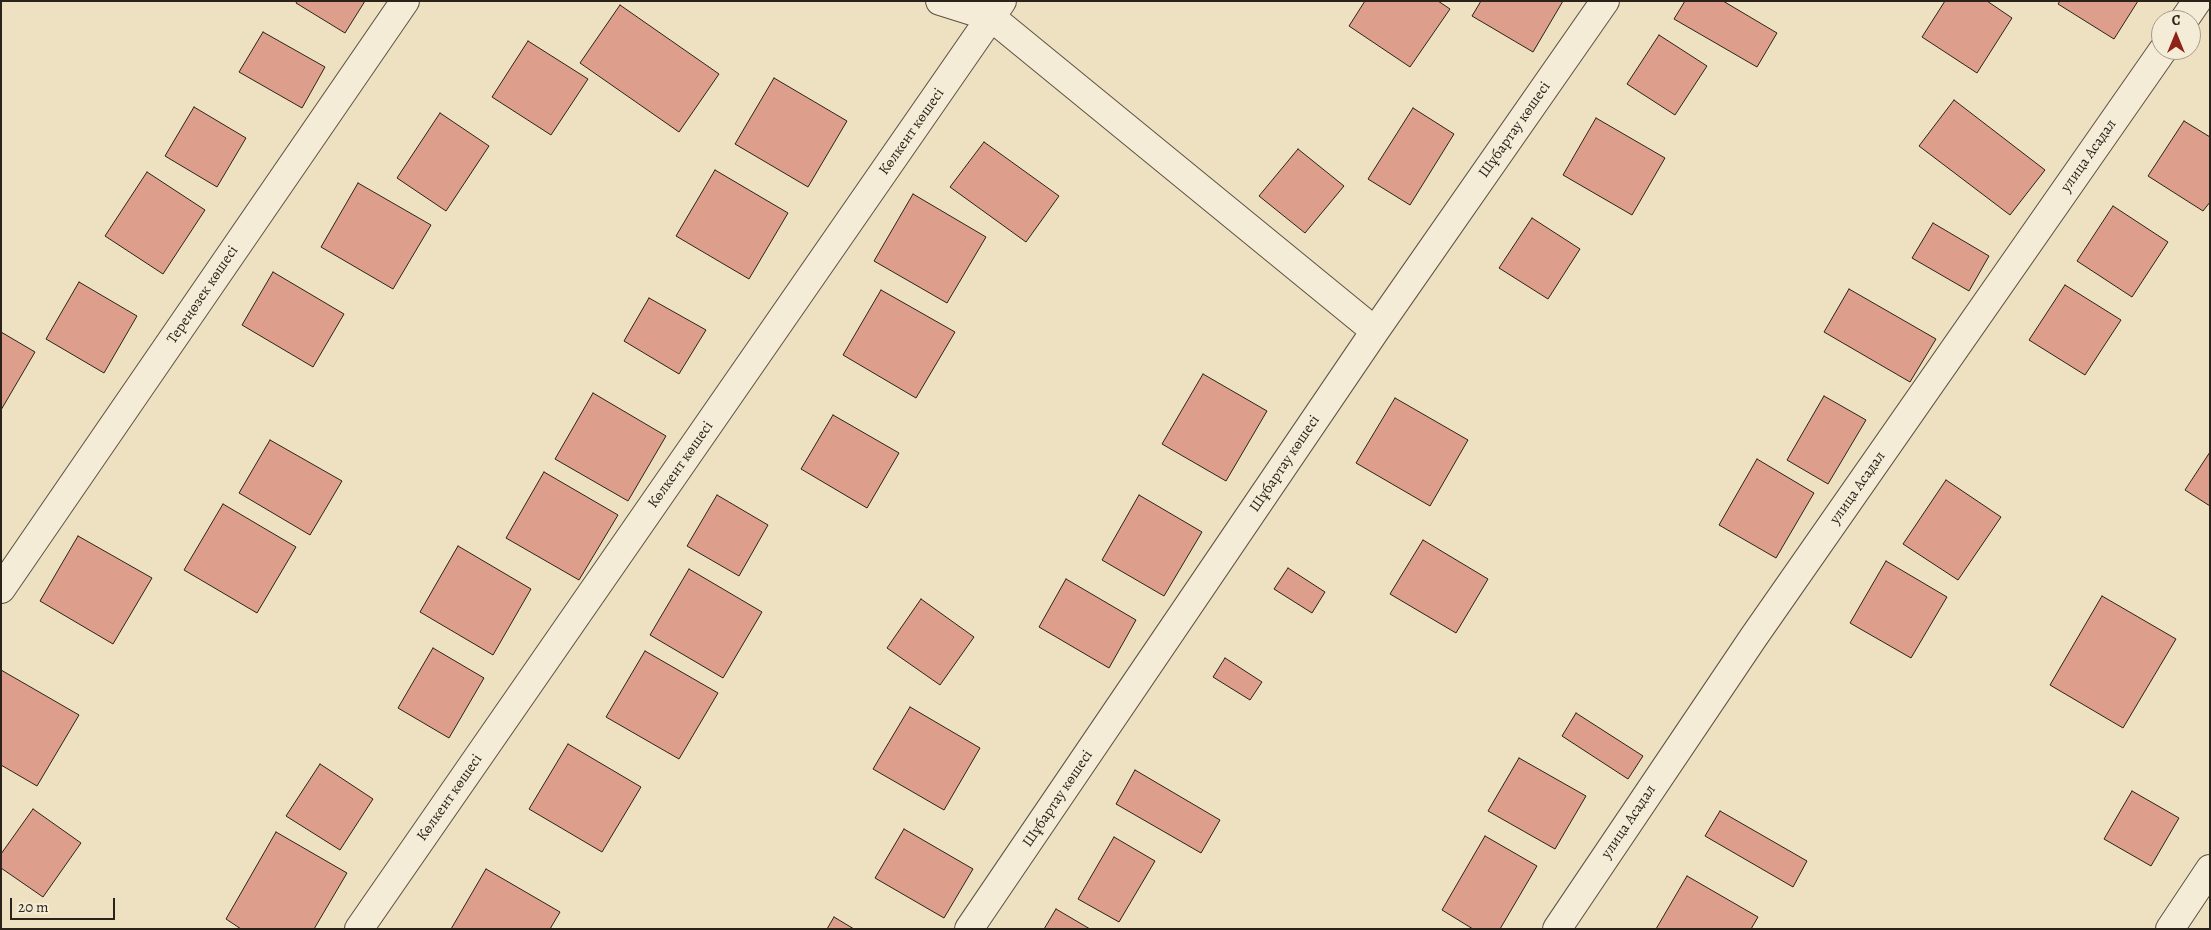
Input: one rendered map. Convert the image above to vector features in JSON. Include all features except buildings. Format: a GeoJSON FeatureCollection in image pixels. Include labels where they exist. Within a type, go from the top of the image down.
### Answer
{"type":"FeatureCollection","features":[{"type":"Feature","properties":{"kind":"street","name":"Тереңөзек көшесі"},"geometry":{"type":"LineString","coordinates":[[1,589],[405,1]]}},
{"type":"Feature","properties":{"kind":"street"},"geometry":{"type":"LineString","coordinates":[[940,1],[997,9],[1375,331]]}},
{"type":"Feature","properties":{"kind":"street","name":"Шұбартау көшесі"},"geometry":{"type":"LineString","coordinates":[[969,929],[1375,331],[1605,1]]}},
{"type":"Feature","properties":{"kind":"street","name":"Көлкент көшесі"},"geometry":{"type":"LineString","coordinates":[[360,929],[997,9]]}},
{"type":"Feature","properties":{"kind":"street","name":"улица Асадал"},"geometry":{"type":"LineString","coordinates":[[1558,929],[1759,630],[2156,60]]}},
{"type":"Feature","properties":{"kind":"street"},"geometry":{"type":"LineString","coordinates":[[2170,929],[2210,869]]}}]}
